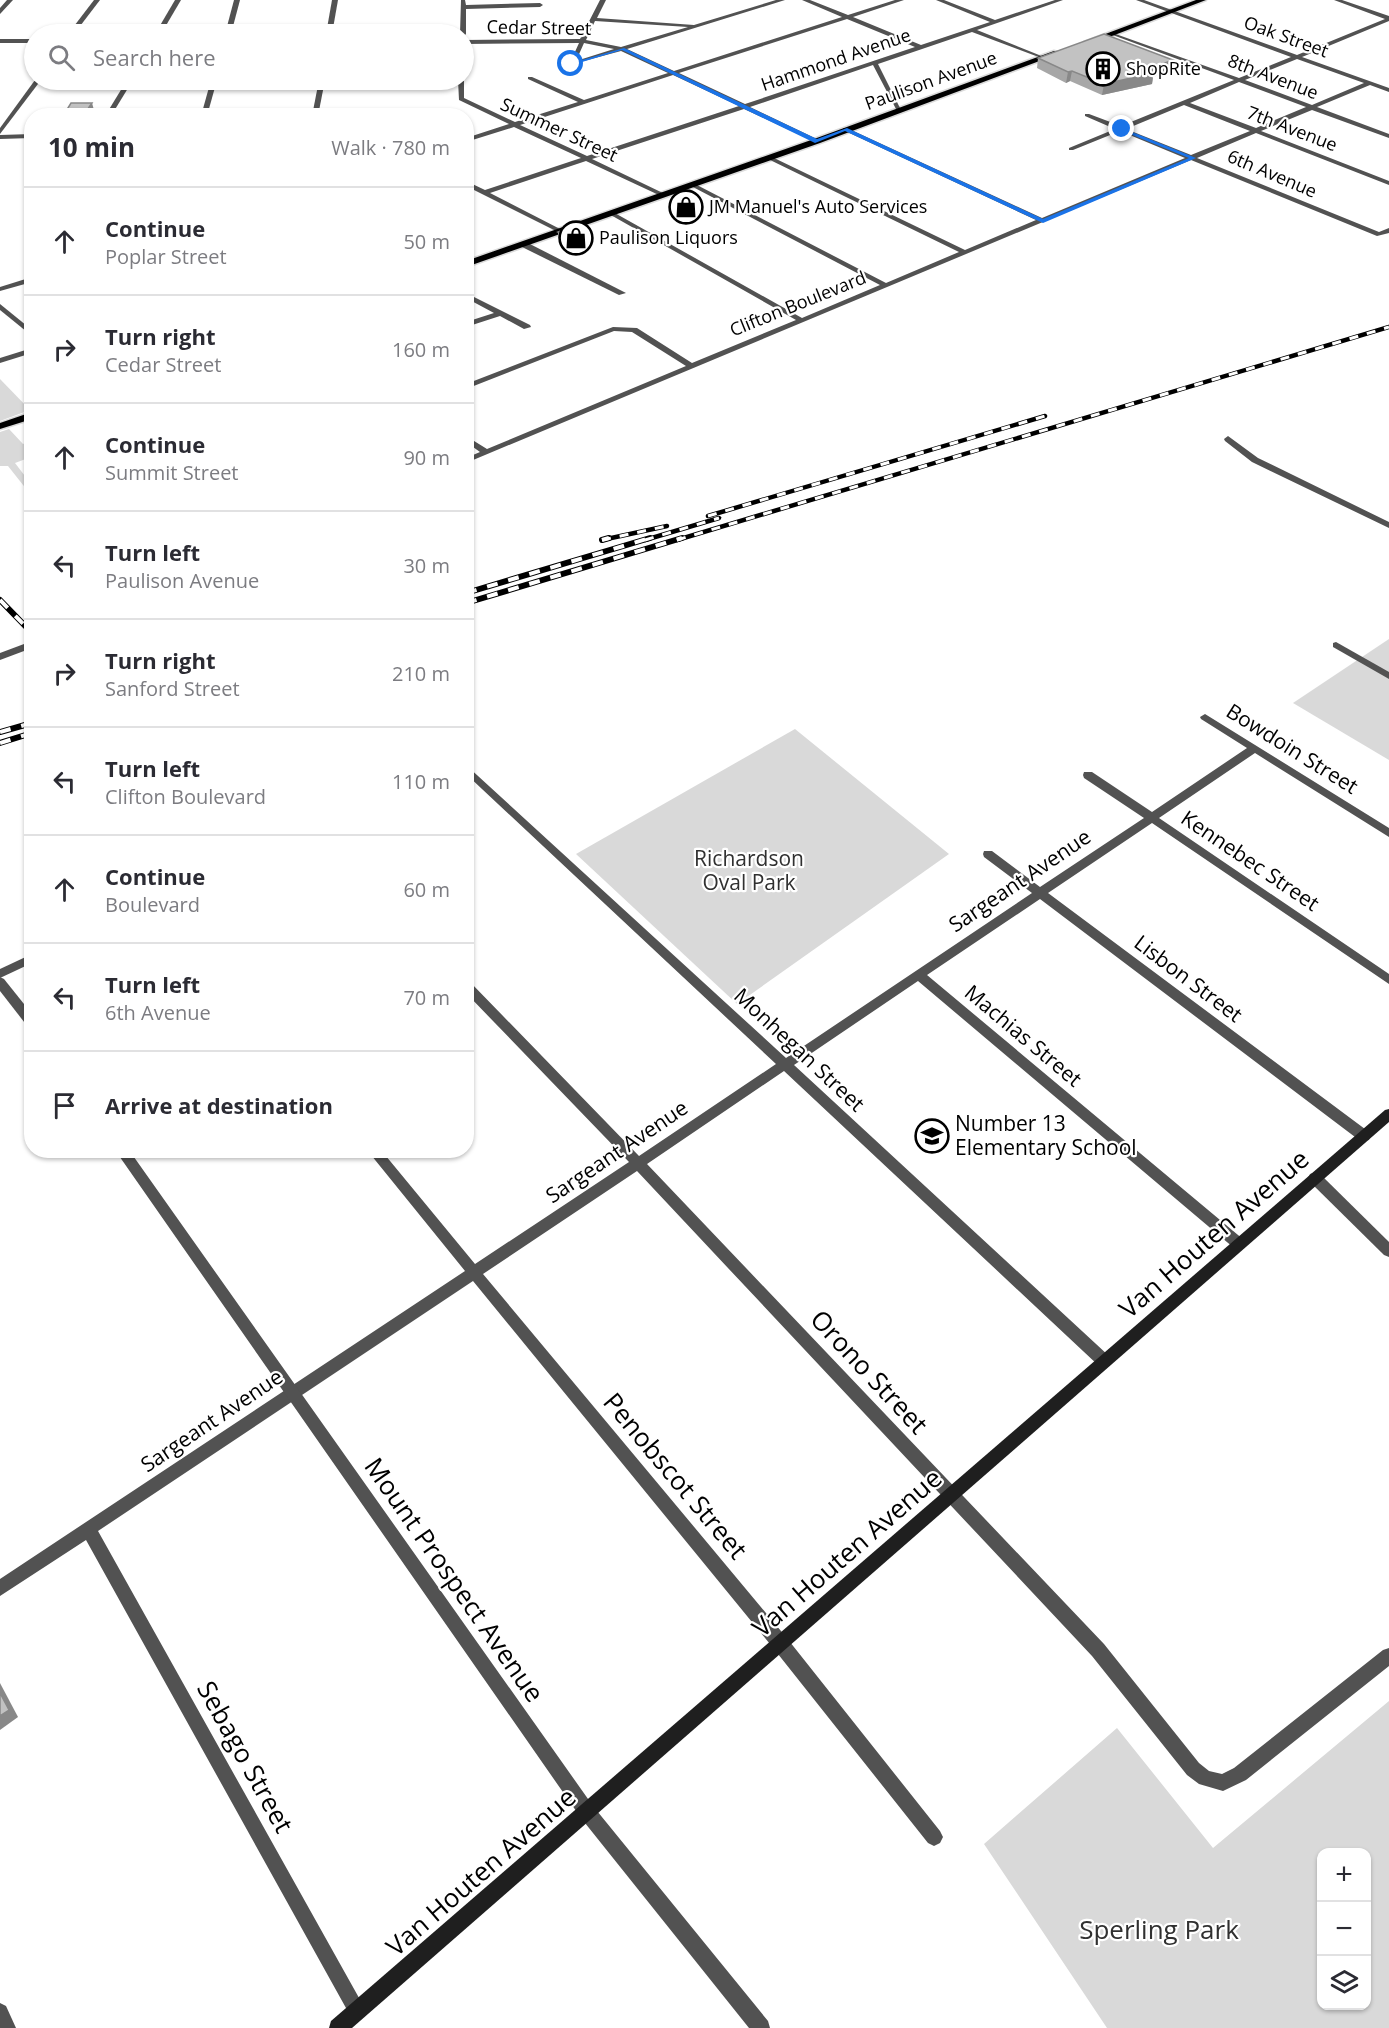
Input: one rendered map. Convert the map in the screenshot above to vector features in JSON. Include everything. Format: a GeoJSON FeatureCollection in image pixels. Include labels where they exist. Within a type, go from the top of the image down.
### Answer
{"type":"FeatureCollection","features":[{"type":"Feature","properties":{"kind":"main road"},"geometry":{"type":"LineString","coordinates":[[1075,46],[1203,0]]}},
{"type":"Feature","properties":{"kind":"main road","name":"Paulison Avenue"},"geometry":{"type":"LineString","coordinates":[[474,260],[770,158],[1064,50]]}},
{"type":"Feature","properties":{"kind":"main road"},"geometry":{"type":"LineString","coordinates":[[0,426],[24,418]]}},
{"type":"Feature","properties":{"kind":"main road","name":"Van Houten Avenue"},"geometry":{"type":"LineString","coordinates":[[338,2028],[1389,1114]]}},
{"type":"Feature","properties":{"kind":"street"},"geometry":{"type":"LineString","coordinates":[[0,12],[10,0]]}},
{"type":"Feature","properties":{"kind":"street"},"geometry":{"type":"LineString","coordinates":[[79,24],[97,0]]}},
{"type":"Feature","properties":{"kind":"street"},"geometry":{"type":"LineString","coordinates":[[164,24],[178,0]]}},
{"type":"Feature","properties":{"kind":"street"},"geometry":{"type":"LineString","coordinates":[[231,24],[237,0]]}},
{"type":"Feature","properties":{"kind":"street"},"geometry":{"type":"LineString","coordinates":[[331,24],[335,0]]}},
{"type":"Feature","properties":{"kind":"street"},"geometry":{"type":"LineString","coordinates":[[603,0],[571,64],[782,0]]}},
{"type":"Feature","properties":{"kind":"street"},"geometry":{"type":"LineString","coordinates":[[805,0],[920,47]]}},
{"type":"Feature","properties":{"kind":"street"},"geometry":{"type":"LineString","coordinates":[[474,137],[901,0]]}},
{"type":"Feature","properties":{"kind":"street"},"geometry":{"type":"LineString","coordinates":[[939,0],[995,22]]}},
{"type":"Feature","properties":{"kind":"street","name":"Hammond Avenue"},"geometry":{"type":"LineString","coordinates":[[485,192],[1060,0]]}},
{"type":"Feature","properties":{"kind":"street","name":"Oak Street"},"geometry":{"type":"LineString","coordinates":[[1139,0],[1389,90]]}},
{"type":"Feature","properties":{"kind":"street"},"geometry":{"type":"LineString","coordinates":[[1337,0],[1389,18]]}},
{"type":"Feature","properties":{"kind":"street"},"geometry":{"type":"LineString","coordinates":[[463,24],[463,3],[542,3]]}},
{"type":"Feature","properties":{"kind":"street"},"geometry":{"type":"LineString","coordinates":[[1071,149],[1241,81],[1389,18]]}},
{"type":"Feature","properties":{"kind":"street"},"geometry":{"type":"LineString","coordinates":[[593,19],[700,25]]}},
{"type":"Feature","properties":{"kind":"street"},"geometry":{"type":"LineString","coordinates":[[972,30],[1042,58]]}},
{"type":"Feature","properties":{"kind":"street","name":"8th Avenue"},"geometry":{"type":"LineString","coordinates":[[1112,33],[1389,136]]}},
{"type":"Feature","properties":{"kind":"street"},"geometry":{"type":"LineString","coordinates":[[0,41],[24,41]]}},
{"type":"Feature","properties":{"kind":"street","name":"Cedar Street"},"geometry":{"type":"LineString","coordinates":[[474,42],[581,41],[622,49],[817,141]]}},
{"type":"Feature","properties":{"kind":"street"},"geometry":{"type":"LineString","coordinates":[[875,63],[899,110]]}},
{"type":"Feature","properties":{"kind":"street"},"geometry":{"type":"LineString","coordinates":[[530,78],[584,102]]}},
{"type":"Feature","properties":{"kind":"street","name":"Clifton Boulevard"},"geometry":{"type":"LineString","coordinates":[[474,458],[1370,83]]}},
{"type":"Feature","properties":{"kind":"street"},"geometry":{"type":"LineString","coordinates":[[0,135],[32,90]]}},
{"type":"Feature","properties":{"kind":"street"},"geometry":{"type":"LineString","coordinates":[[113,108],[124,90]]}},
{"type":"Feature","properties":{"kind":"street"},"geometry":{"type":"LineString","coordinates":[[206,108],[211,90]]}},
{"type":"Feature","properties":{"kind":"street"},"geometry":{"type":"LineString","coordinates":[[317,108],[320,90]]}},
{"type":"Feature","properties":{"kind":"street","name":"Summer Street"},"geometry":{"type":"LineString","coordinates":[[461,90],[461,99],[663,195]]}},
{"type":"Feature","properties":{"kind":"street","name":"7th Avenue"},"geometry":{"type":"LineString","coordinates":[[1185,103],[1389,183]]}},
{"type":"Feature","properties":{"kind":"street","name":"6th Avenue"},"geometry":{"type":"LineString","coordinates":[[1087,115],[1379,235],[1389,230]]}},
{"type":"Feature","properties":{"kind":"street"},"geometry":{"type":"LineString","coordinates":[[845,129],[1043,221]]}},
{"type":"Feature","properties":{"kind":"street"},"geometry":{"type":"LineString","coordinates":[[0,135],[24,136]]}},
{"type":"Feature","properties":{"kind":"street"},"geometry":{"type":"LineString","coordinates":[[770,158],[966,253]]}},
{"type":"Feature","properties":{"kind":"street"},"geometry":{"type":"LineString","coordinates":[[693,185],[887,286]]}},
{"type":"Feature","properties":{"kind":"street"},"geometry":{"type":"LineString","coordinates":[[474,187],[560,231]]}},
{"type":"Feature","properties":{"kind":"street"},"geometry":{"type":"LineString","coordinates":[[611,213],[802,321]]}},
{"type":"Feature","properties":{"kind":"street"},"geometry":{"type":"LineString","coordinates":[[523,244],[622,293]]}},
{"type":"Feature","properties":{"kind":"street"},"geometry":{"type":"LineString","coordinates":[[0,289],[24,282]]}},
{"type":"Feature","properties":{"kind":"street"},"geometry":{"type":"LineString","coordinates":[[474,299],[527,327]]}},
{"type":"Feature","properties":{"kind":"street"},"geometry":{"type":"LineString","coordinates":[[0,306],[24,327]]}},
{"type":"Feature","properties":{"kind":"street"},"geometry":{"type":"LineString","coordinates":[[474,322],[500,313]]}},
{"type":"Feature","properties":{"kind":"street"},"geometry":{"type":"LineString","coordinates":[[474,384],[614,329],[624,328],[634,330],[691,366]]}},
{"type":"Feature","properties":{"kind":"street"},"geometry":{"type":"LineString","coordinates":[[0,361],[24,353]]}},
{"type":"Feature","properties":{"kind":"street"},"geometry":{"type":"LineString","coordinates":[[1228,439],[1255,460],[1389,525]]}},
{"type":"Feature","properties":{"kind":"street"},"geometry":{"type":"LineString","coordinates":[[474,444],[486,453]]}},
{"type":"Feature","properties":{"kind":"street"},"geometry":{"type":"LineString","coordinates":[[1336,645],[1389,676]]}},
{"type":"Feature","properties":{"kind":"street"},"geometry":{"type":"LineString","coordinates":[[0,657],[24,647]]}},
{"type":"Feature","properties":{"kind":"street","name":"Bowdoin Street"},"geometry":{"type":"LineString","coordinates":[[1205,717],[1389,833]]}},
{"type":"Feature","properties":{"kind":"street","name":"Sargeant Avenue"},"geometry":{"type":"LineString","coordinates":[[0,1588],[785,1065],[1255,748]]}},
{"type":"Feature","properties":{"kind":"street","name":"Monhegan Street"},"geometry":{"type":"LineString","coordinates":[[474,775],[1104,1361]]}},
{"type":"Feature","properties":{"kind":"street","name":"Kennebec Street"},"geometry":{"type":"LineString","coordinates":[[1088,776],[1389,980]]}},
{"type":"Feature","properties":{"kind":"street","name":"Lisbon Street"},"geometry":{"type":"LineString","coordinates":[[988,854],[1364,1136]]}},
{"type":"Feature","properties":{"kind":"street"},"geometry":{"type":"LineString","coordinates":[[0,974],[24,962]]}},
{"type":"Feature","properties":{"kind":"street","name":"Machias Street"},"geometry":{"type":"LineString","coordinates":[[919,975],[1239,1244]]}},
{"type":"Feature","properties":{"kind":"street"},"geometry":{"type":"LineString","coordinates":[[0,982],[24,1014]]}},
{"type":"Feature","properties":{"kind":"street","name":"Orono Street"},"geometry":{"type":"LineString","coordinates":[[474,993],[555,1075],[1098,1650],[1192,1769],[1205,1778],[1223,1783],[1239,1774],[1389,1656]]}},
{"type":"Feature","properties":{"kind":"street","name":"Mount Prospect Avenue"},"geometry":{"type":"LineString","coordinates":[[127,1158],[587,1812],[761,2028]]}},
{"type":"Feature","properties":{"kind":"street","name":"Penobscot Street"},"geometry":{"type":"LineString","coordinates":[[380,1158],[780,1643],[934,1837]]}},
{"type":"Feature","properties":{"kind":"street"},"geometry":{"type":"LineString","coordinates":[[1315,1179],[1389,1251]]}},
{"type":"Feature","properties":{"kind":"street","name":"Sebago Street"},"geometry":{"type":"LineString","coordinates":[[88,1528],[357,2011]]}},
{"type":"Feature","properties":{"kind":"street"},"geometry":{"type":"LineString","coordinates":[[0,2012],[7,2028]]}},
{"type":"Feature","properties":{"kind":"green space"},"geometry":{"type":"Polygon","coordinates":[[[0,379],[24,404],[24,412],[0,421],[0,379]]]}},
{"type":"Feature","properties":{"kind":"green space"},"geometry":{"type":"Polygon","coordinates":[[[9,429],[24,444],[24,460],[15,463],[24,475],[24,486],[8,466],[0,466],[0,432],[9,429]]]}},
{"type":"Feature","properties":{"kind":"green space"},"geometry":{"type":"Polygon","coordinates":[[[1389,639],[1389,760],[1293,703],[1389,639]]]}},
{"type":"Feature","properties":{"kind":"green space","name":"Richardson Oval Park"},"geometry":{"type":"Polygon","coordinates":[[[795,729],[949,854],[737,1004],[576,854],[795,729]]]}},
{"type":"Feature","properties":{"kind":"green space","name":"Sperling Park"},"geometry":{"type":"Polygon","coordinates":[[[1389,1701],[1389,2028],[1107,2028],[984,1844],[1117,1728],[1213,1848],[1389,1701]]]}},
{"type":"Feature","properties":{"kind":"building","name":"ShopRite"},"geometry":{"type":"Polygon","coordinates":[[[1104,34],[1173,60],[1146,70],[1154,73],[1104,84],[1072,71],[1068,72],[1038,58],[1104,34]]]}},
{"type":"Feature","properties":{"kind":"building"},"geometry":{"type":"Polygon","coordinates":[[[71,103],[92,103],[89,108],[68,108],[71,103]]]}},
{"type":"Feature","properties":{"kind":"building"},"geometry":{"type":"Polygon","coordinates":[[[574,226],[590,233],[573,239],[558,232],[574,226]]]}},
{"type":"Feature","properties":{"kind":"building"},"geometry":{"type":"Polygon","coordinates":[[[0,1693],[9,1710],[0,1716],[0,1693]]]}},
{"type":"Feature","properties":{"kind":"railway"},"geometry":{"type":"LineString","coordinates":[[677,540],[1389,327]]}},
{"type":"Feature","properties":{"kind":"railway"},"geometry":{"type":"LineString","coordinates":[[708,516],[1045,416]]}},
{"type":"Feature","properties":{"kind":"railway"},"geometry":{"type":"LineString","coordinates":[[645,540],[719,518]]}},
{"type":"Feature","properties":{"kind":"railway"},"geometry":{"type":"LineString","coordinates":[[609,538],[602,540],[667,526]]}},
{"type":"Feature","properties":{"kind":"railway"},"geometry":{"type":"LineString","coordinates":[[474,591],[650,538]]}},
{"type":"Feature","properties":{"kind":"railway"},"geometry":{"type":"LineString","coordinates":[[474,601],[682,538]]}},
{"type":"Feature","properties":{"kind":"railway"},"geometry":{"type":"LineString","coordinates":[[0,600],[24,625]]}},
{"type":"Feature","properties":{"kind":"railway"},"geometry":{"type":"LineString","coordinates":[[0,732],[24,725]]}},
{"type":"Feature","properties":{"kind":"railway"},"geometry":{"type":"LineString","coordinates":[[0,743],[24,736]]}},
{"type":"Feature","properties":{"kind":"place","name":"ShopRite"},"geometry":{"type":"Point","coordinates":[1103,69]}},
{"type":"Feature","properties":{"kind":"place","name":"JM Manuel's Auto Services"},"geometry":{"type":"Point","coordinates":[686,207]}},
{"type":"Feature","properties":{"kind":"place","name":"Paulison Liquors"},"geometry":{"type":"Point","coordinates":[576,238]}},
{"type":"Feature","properties":{"kind":"place","name":"Number 13 Elementary School"},"geometry":{"type":"Point","coordinates":[932,1136]}},
{"type":"Feature","properties":{"kind":"route"},"geometry":{"type":"LineString","coordinates":[[571,64],[622,49],[817,141],[845,129],[1043,221],[1193,158],[1122,129]]}}]}
